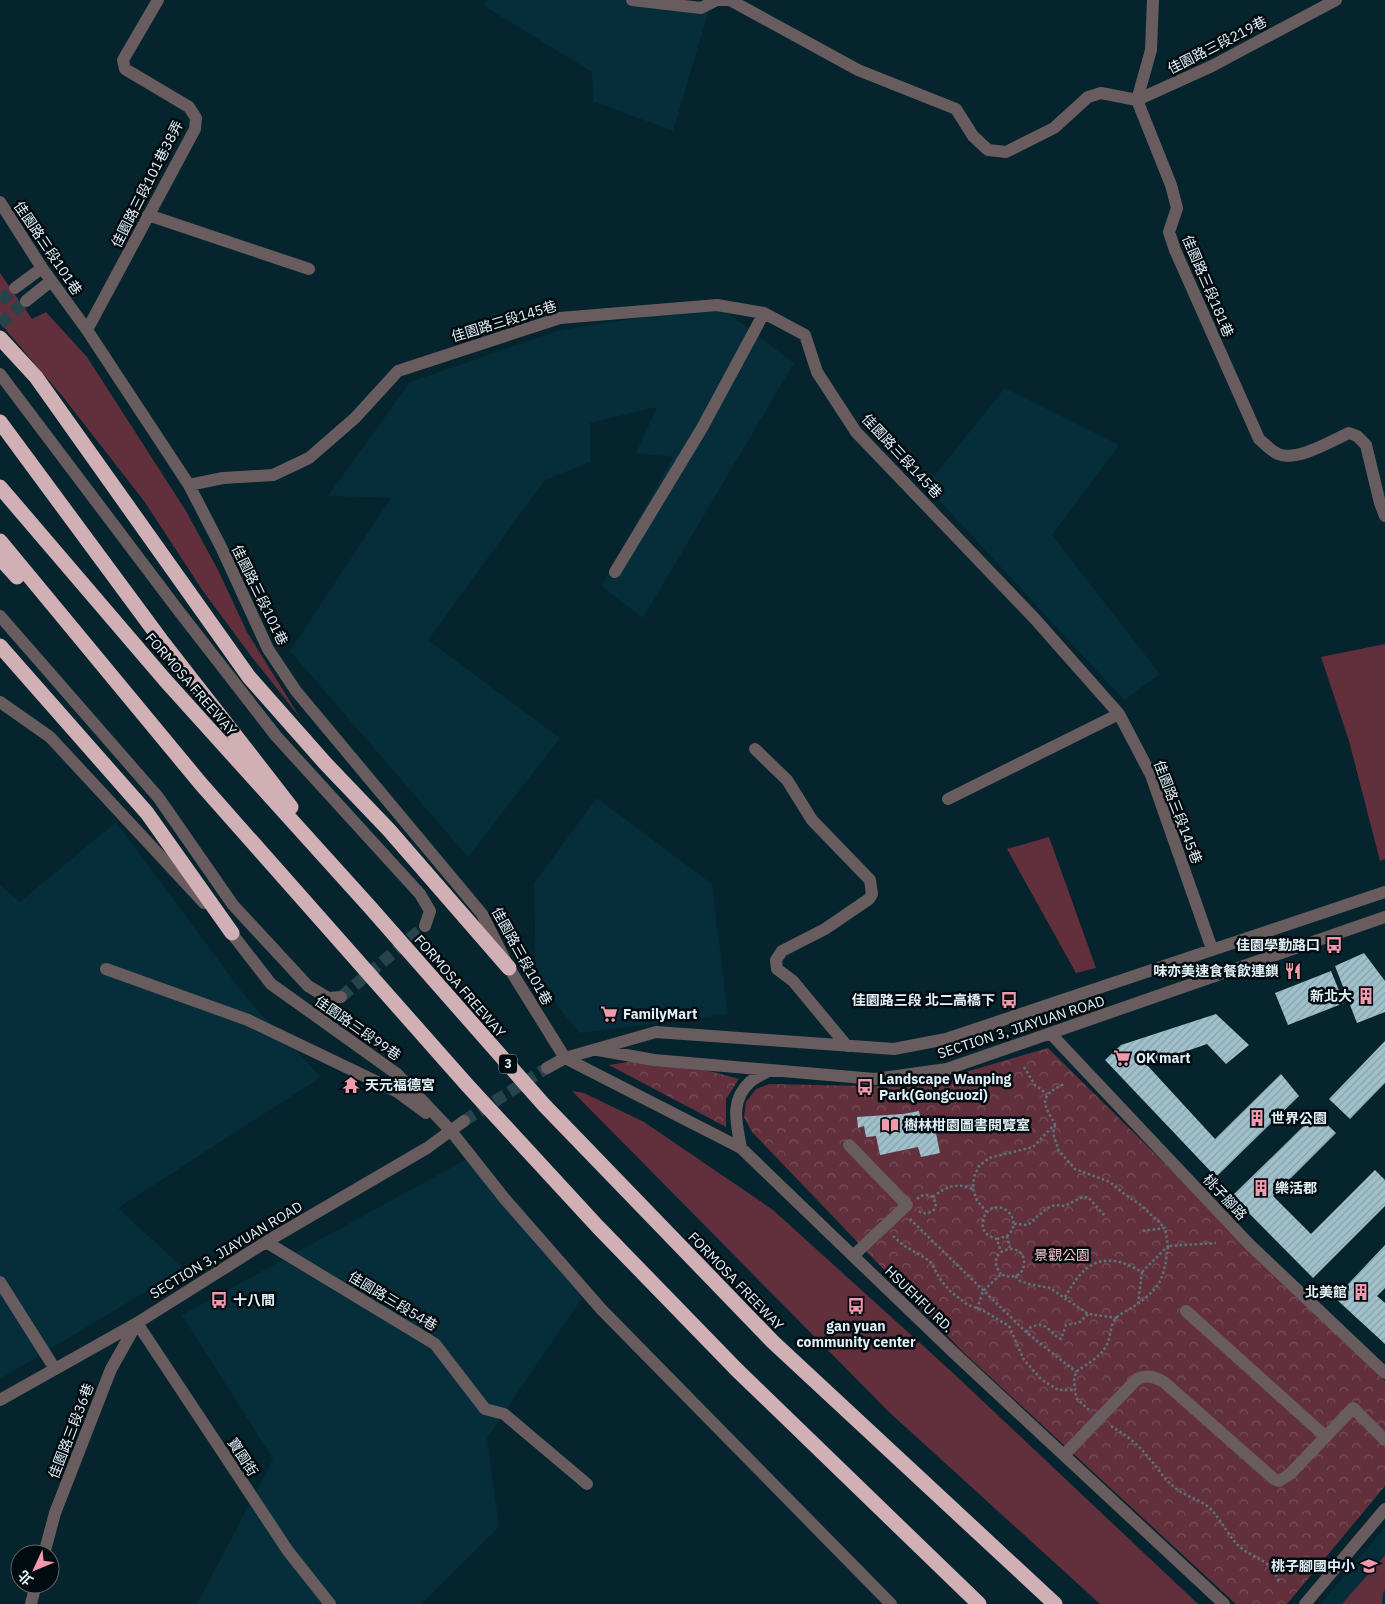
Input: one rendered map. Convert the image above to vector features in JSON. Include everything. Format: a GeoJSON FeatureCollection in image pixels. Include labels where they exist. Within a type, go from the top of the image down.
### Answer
{"type":"FeatureCollection","features":[{"type":"Feature","properties":{"kind":"highway"},"geometry":{"type":"LineString","coordinates":[[0,338],[36,377],[249,677],[325,763],[389,830],[509,968]]}},
{"type":"Feature","properties":{"kind":"highway"},"geometry":{"type":"LineString","coordinates":[[0,422],[162,640],[369,906]]}},
{"type":"Feature","properties":{"kind":"highway","name":"FORMOSA FREEWAY"},"geometry":{"type":"LineString","coordinates":[[0,486],[165,680],[369,906],[544,1105],[773,1342],[1055,1604]]}},
{"type":"Feature","properties":{"kind":"highway"},"geometry":{"type":"LineString","coordinates":[[0,541],[201,784]]}},
{"type":"Feature","properties":{"kind":"highway"},"geometry":{"type":"LineString","coordinates":[[0,558],[461,1078],[598,1227],[737,1370],[979,1604]]}},
{"type":"Feature","properties":{"kind":"highway"},"geometry":{"type":"LineString","coordinates":[[0,646],[148,813],[232,933]]}},
{"type":"Feature","properties":{"kind":"street","name":"佳園路三段101巷38弄"},"geometry":{"type":"LineString","coordinates":[[87,330],[195,130],[196,118],[189,107],[125,69],[123,60],[158,0]]}},
{"type":"Feature","properties":{"kind":"street"},"geometry":{"type":"LineString","coordinates":[[632,0],[701,8],[718,0],[730,0],[858,70],[956,109],[973,136],[988,150],[1006,152],[1054,128],[1088,97],[1101,93],[1137,100],[1150,50],[1153,0]]}},
{"type":"Feature","properties":{"kind":"street","name":"佳園路三段219巷"},"geometry":{"type":"LineString","coordinates":[[1137,100],[1212,66],[1336,0]]}},
{"type":"Feature","properties":{"kind":"street","name":"佳園路三段181巷"},"geometry":{"type":"LineString","coordinates":[[1137,100],[1173,192],[1177,208],[1169,232],[1175,250],[1259,439],[1276,454],[1298,456],[1349,434],[1357,436],[1366,445],[1385,516]]}},
{"type":"Feature","properties":{"kind":"street","name":"佳園路三段101巷"},"geometry":{"type":"LineString","coordinates":[[0,202],[42,268],[87,330],[189,485],[272,656],[301,697],[482,914],[509,968],[565,1058]]}},
{"type":"Feature","properties":{"kind":"street"},"geometry":{"type":"LineString","coordinates":[[148,216],[309,269]]}},
{"type":"Feature","properties":{"kind":"street"},"geometry":{"type":"LineString","coordinates":[[15,288],[42,268]]}},
{"type":"Feature","properties":{"kind":"street"},"geometry":{"type":"LineString","coordinates":[[26,302],[52,281]]}},
{"type":"Feature","properties":{"kind":"street","name":"佳園路三段145巷"},"geometry":{"type":"LineString","coordinates":[[189,485],[223,478],[273,475],[309,458],[355,418],[398,371],[560,318],[717,305],[764,313],[805,335],[817,372],[856,432],[1034,619],[1119,714],[1151,775],[1212,950]]}},
{"type":"Feature","properties":{"kind":"street"},"geometry":{"type":"LineString","coordinates":[[615,572],[702,428],[764,313]]}},
{"type":"Feature","properties":{"kind":"street"},"geometry":{"type":"LineString","coordinates":[[0,374],[276,736],[420,894],[430,911],[425,926]]}},
{"type":"Feature","properties":{"kind":"street"},"geometry":{"type":"LineString","coordinates":[[0,616],[158,797],[233,905],[308,986],[328,998],[341,997]]}},
{"type":"Feature","properties":{"kind":"street","name":"佳園路三段99巷"},"geometry":{"type":"LineString","coordinates":[[1,704],[50,737],[232,933],[271,984],[397,1074],[451,1131]]}},
{"type":"Feature","properties":{"kind":"street"},"geometry":{"type":"LineString","coordinates":[[948,799],[1119,714]]}},
{"type":"Feature","properties":{"kind":"street"},"geometry":{"type":"LineString","coordinates":[[755,749],[787,780],[812,820],[870,880],[872,894],[870,899],[825,928],[782,951],[776,960],[777,969],[793,981],[848,1046]]}},
{"type":"Feature","properties":{"kind":"street","name":"SECTION 3, JIAYUAN ROAD"},"geometry":{"type":"LineString","coordinates":[[547,1068],[565,1058],[656,1032],[894,1049],[946,1039],[1385,892]]}},
{"type":"Feature","properties":{"kind":"street","name":"SECTION 3, JIAYUAN ROAD"},"geometry":{"type":"LineString","coordinates":[[593,1049],[654,1060],[875,1079],[947,1069],[1385,917]]}},
{"type":"Feature","properties":{"kind":"street"},"geometry":{"type":"LineString","coordinates":[[106,969],[248,1020],[396,1091],[451,1131],[504,1198],[602,1310],[891,1604]]}},
{"type":"Feature","properties":{"kind":"street","name":"桃子腳路"},"geometry":{"type":"LineString","coordinates":[[1051,1034],[1249,1244],[1385,1373]]}},
{"type":"Feature","properties":{"kind":"street","name":"HSUEHFU RD."},"geometry":{"type":"LineString","coordinates":[[565,1058],[741,1148],[853,1256],[1224,1604]]}},
{"type":"Feature","properties":{"kind":"street"},"geometry":{"type":"LineString","coordinates":[[741,1148],[734,1114],[740,1094],[750,1082],[770,1070]]}},
{"type":"Feature","properties":{"kind":"street","name":"SECTION 3, JIAYUAN ROAD"},"geometry":{"type":"LineString","coordinates":[[0,1400],[137,1323],[266,1242],[427,1148],[464,1121]]}},
{"type":"Feature","properties":{"kind":"street"},"geometry":{"type":"LineString","coordinates":[[850,1145],[907,1205],[906,1215],[886,1225],[853,1256]]}},
{"type":"Feature","properties":{"kind":"street","name":"佳園路三段54巷"},"geometry":{"type":"LineString","coordinates":[[266,1242],[435,1344],[485,1409],[504,1414],[587,1484]]}},
{"type":"Feature","properties":{"kind":"street"},"geometry":{"type":"LineString","coordinates":[[0,1282],[55,1369]]}},
{"type":"Feature","properties":{"kind":"street"},"geometry":{"type":"LineString","coordinates":[[1186,1311],[1326,1437]]}},
{"type":"Feature","properties":{"kind":"street","name":"佳園路三段36巷"},"geometry":{"type":"LineString","coordinates":[[47,1544],[55,1513],[111,1369],[137,1323]]}},
{"type":"Feature","properties":{"kind":"street","name":"寶園街"},"geometry":{"type":"LineString","coordinates":[[137,1323],[288,1551],[330,1604]]}},
{"type":"Feature","properties":{"kind":"street"},"geometry":{"type":"LineString","coordinates":[[1064,1455],[1138,1379],[1145,1376],[1152,1376],[1164,1382],[1274,1479],[1279,1481],[1290,1474],[1353,1408],[1385,1440]]}},
{"type":"Feature","properties":{"kind":"street"},"geometry":{"type":"LineString","coordinates":[[1305,1604],[1385,1509]]}},
{"type":"Feature","properties":{"kind":"path"},"geometry":{"type":"LineString","coordinates":[[1024,1067],[1035,1085],[1047,1094]]}},
{"type":"Feature","properties":{"kind":"path"},"geometry":{"type":"LineString","coordinates":[[1064,1084],[1049,1092],[1045,1099],[1046,1109],[1055,1124],[1053,1134],[1059,1152],[1075,1169],[1110,1182],[1122,1193],[1142,1206],[1165,1228],[1168,1246],[1164,1275],[1156,1288],[1138,1304],[1117,1318],[1108,1343],[1099,1357],[1076,1372],[1074,1380],[1076,1398],[1098,1419],[1129,1436],[1172,1486],[1184,1495],[1206,1505],[1240,1547],[1261,1559],[1274,1570],[1279,1582]]}},
{"type":"Feature","properties":{"kind":"path"},"geometry":{"type":"LineString","coordinates":[[987,1212],[977,1201],[973,1189],[974,1177],[979,1166],[989,1158],[1033,1147],[1055,1124]]}},
{"type":"Feature","properties":{"kind":"path"},"geometry":{"type":"LineString","coordinates":[[933,1197],[945,1187],[967,1186],[973,1189]]}},
{"type":"Feature","properties":{"kind":"path"},"geometry":{"type":"LineString","coordinates":[[927,1194],[933,1197],[936,1204],[934,1210],[928,1214],[923,1214],[918,1210],[916,1204],[921,1196],[927,1194]]}},
{"type":"Feature","properties":{"kind":"path"},"geometry":{"type":"LineString","coordinates":[[1014,1224],[1028,1225],[1047,1208],[1055,1205],[1065,1206],[1080,1198],[1088,1197],[1105,1216]]}},
{"type":"Feature","properties":{"kind":"path"},"geometry":{"type":"LineString","coordinates":[[995,1207],[1001,1207],[1008,1211],[1014,1220],[1011,1233],[1008,1236],[997,1239],[985,1233],[983,1228],[984,1216],[987,1212],[995,1207]]}},
{"type":"Feature","properties":{"kind":"path"},"geometry":{"type":"LineString","coordinates":[[918,1210],[906,1215],[1026,1332],[1076,1372]]}},
{"type":"Feature","properties":{"kind":"path"},"geometry":{"type":"LineString","coordinates":[[886,1225],[895,1238],[930,1261],[940,1279],[950,1291],[968,1305],[999,1318],[1009,1326],[1024,1360],[1041,1379],[1058,1390],[1074,1390]]}},
{"type":"Feature","properties":{"kind":"path"},"geometry":{"type":"LineString","coordinates":[[1143,1231],[1165,1228]]}},
{"type":"Feature","properties":{"kind":"path"},"geometry":{"type":"LineString","coordinates":[[1008,1236],[1010,1248]]}},
{"type":"Feature","properties":{"kind":"path"},"geometry":{"type":"LineString","coordinates":[[997,1239],[1000,1252],[996,1262],[997,1270],[1000,1274],[1007,1277],[1016,1276],[1023,1269],[1024,1261],[1019,1251],[1010,1248],[1000,1252]]}},
{"type":"Feature","properties":{"kind":"path"},"geometry":{"type":"LineString","coordinates":[[1138,1304],[1142,1272],[1168,1246],[1216,1243]]}},
{"type":"Feature","properties":{"kind":"path"},"geometry":{"type":"LineString","coordinates":[[1065,1296],[1083,1270],[1098,1262],[1120,1262],[1142,1272]]}},
{"type":"Feature","properties":{"kind":"path"},"geometry":{"type":"LineString","coordinates":[[977,1308],[983,1291],[1000,1274]]}},
{"type":"Feature","properties":{"kind":"path"},"geometry":{"type":"LineString","coordinates":[[1016,1276],[1020,1281],[1050,1288],[1065,1296],[1088,1314],[1117,1318]]}},
{"type":"Feature","properties":{"kind":"path"},"geometry":{"type":"LineString","coordinates":[[1026,1332],[1030,1327],[1042,1325],[1049,1328],[1061,1340],[1066,1325],[1079,1323],[1088,1314]]}},
{"type":"Feature","properties":{"kind":"shaded area"},"geometry":{"type":"Polygon","coordinates":[[[487,0],[683,0],[709,10],[673,131],[593,101],[592,72],[484,6],[487,0]]]}},
{"type":"Feature","properties":{"kind":"shaded area"},"geometry":{"type":"Polygon","coordinates":[[[717,305],[794,363],[643,618],[601,586],[673,457],[636,453],[657,407],[590,423],[590,462],[545,480],[428,640],[560,738],[468,857],[290,651],[391,498],[328,496],[410,382],[557,331],[717,305]]]}},
{"type":"Feature","properties":{"kind":"shaded area"},"geometry":{"type":"Polygon","coordinates":[[[1005,388],[1119,445],[1052,535],[1160,674],[1124,700],[926,486],[1005,388]]]}},
{"type":"Feature","properties":{"kind":"shaded area"},"geometry":{"type":"Polygon","coordinates":[[[597,798],[712,884],[728,1014],[579,1033],[536,978],[534,883],[597,798]]]}},
{"type":"Feature","properties":{"kind":"shaded area"},"geometry":{"type":"Polygon","coordinates":[[[116,822],[248,1000],[321,1077],[118,1208],[184,1269],[0,1379],[0,885],[20,902],[116,822]]]}},
{"type":"Feature","properties":{"kind":"shaded area"},"geometry":{"type":"Polygon","coordinates":[[[469,1158],[582,1298],[487,1438],[499,1527],[421,1604],[197,1604],[273,1459],[182,1315],[469,1158]]]}},
{"type":"Feature","properties":{"kind":"shaded area","name":"桃子腳國中小"},"geometry":{"type":"Polygon","coordinates":[[[1385,1527],[1385,1604],[1321,1604],[1385,1527]]]}},
{"type":"Feature","properties":{"kind":"green space"},"geometry":{"type":"Polygon","coordinates":[[[0,273],[32,319],[46,312],[87,357],[186,511],[218,570],[247,632],[301,719],[203,591],[144,501],[63,397],[0,323],[0,273]]]}},
{"type":"Feature","properties":{"kind":"green space"},"geometry":{"type":"Polygon","coordinates":[[[1385,644],[1385,859],[1380,861],[1349,741],[1321,657],[1385,644]]]}},
{"type":"Feature","properties":{"kind":"green space"},"geometry":{"type":"Polygon","coordinates":[[[1049,837],[1096,968],[1076,973],[1007,849],[1049,837]]]}},
{"type":"Feature","properties":{"kind":"green space","name":"景觀公園"},"geometry":{"type":"Polygon","coordinates":[[[1048,1048],[1385,1381],[1385,1486],[1287,1604],[1236,1604],[962,1351],[752,1132],[744,1117],[746,1102],[756,1089],[769,1084],[914,1087],[1048,1048]]]}},
{"type":"Feature","properties":{"kind":"green space"},"geometry":{"type":"Polygon","coordinates":[[[658,1057],[739,1079],[726,1099],[726,1127],[609,1065],[658,1057]]]}},
{"type":"Feature","properties":{"kind":"green space"},"geometry":{"type":"Polygon","coordinates":[[[572,1091],[584,1093],[644,1122],[773,1210],[952,1372],[1198,1604],[1100,1604],[889,1412],[572,1091]]]}},
{"type":"Feature","properties":{"kind":"green space"},"geometry":{"type":"Polygon","coordinates":[[[1385,1555],[1385,1590],[1382,1604],[1342,1604],[1385,1555]]]}},
{"type":"Feature","properties":{"kind":"building","name":"新北大"},"geometry":{"type":"Polygon","coordinates":[[[1364,953],[1385,981],[1385,1012],[1357,1023],[1335,966],[1364,953]]]}},
{"type":"Feature","properties":{"kind":"building","name":"新北大"},"geometry":{"type":"Polygon","coordinates":[[[1331,971],[1344,1003],[1288,1025],[1275,993],[1331,971]]]}},
{"type":"Feature","properties":{"kind":"building","name":"世界公園"},"geometry":{"type":"Polygon","coordinates":[[[1216,1014],[1249,1045],[1226,1064],[1207,1044],[1147,1065],[1215,1139],[1281,1074],[1299,1096],[1216,1177],[1105,1060],[1121,1045],[1216,1014]]]}},
{"type":"Feature","properties":{"kind":"building"},"geometry":{"type":"Polygon","coordinates":[[[1385,1041],[1385,1083],[1350,1119],[1329,1099],[1385,1041]]]}},
{"type":"Feature","properties":{"kind":"building"},"geometry":{"type":"Polygon","coordinates":[[[919,1111],[922,1126],[934,1123],[940,1153],[921,1157],[918,1147],[880,1155],[876,1136],[866,1137],[864,1126],[858,1128],[857,1117],[919,1111]]]}},
{"type":"Feature","properties":{"kind":"building","name":"樂活郡"},"geometry":{"type":"Polygon","coordinates":[[[1316,1114],[1336,1133],[1273,1196],[1311,1234],[1375,1170],[1385,1180],[1385,1206],[1313,1278],[1232,1196],[1316,1114]]]}},
{"type":"Feature","properties":{"kind":"building","name":"北美館"},"geometry":{"type":"Polygon","coordinates":[[[1385,1245],[1385,1288],[1377,1296],[1385,1303],[1385,1344],[1335,1298],[1385,1245]]]}},
{"type":"Feature","properties":{"kind":"tunnel"},"geometry":{"type":"LineString","coordinates":[[0,301],[15,288]]}},
{"type":"Feature","properties":{"kind":"tunnel"},"geometry":{"type":"LineString","coordinates":[[0,324],[26,301]]}},
{"type":"Feature","properties":{"kind":"tunnel"},"geometry":{"type":"LineString","coordinates":[[341,997],[425,926]]}},
{"type":"Feature","properties":{"kind":"tunnel"},"geometry":{"type":"LineString","coordinates":[[464,1121],[547,1068]]}},
{"type":"Feature","properties":{"kind":"place","name":"佳園學勤路口"},"geometry":{"type":"Point","coordinates":[1334,945]}},
{"type":"Feature","properties":{"kind":"place","name":"味亦美速食餐飲連鎖"},"geometry":{"type":"Point","coordinates":[1293,971]}},
{"type":"Feature","properties":{"kind":"place","name":"新北大"},"geometry":{"type":"Point","coordinates":[1366,996]}},
{"type":"Feature","properties":{"kind":"place","name":"佳園路三段 北二高橋下"},"geometry":{"type":"Point","coordinates":[1009,1000]}},
{"type":"Feature","properties":{"kind":"place","name":"FamilyMart"},"geometry":{"type":"Point","coordinates":[609,1014]}},
{"type":"Feature","properties":{"kind":"place","name":"OK mart"},"geometry":{"type":"Point","coordinates":[1122,1058]}},
{"type":"Feature","properties":{"kind":"place","name":"天元福德宮"},"geometry":{"type":"Point","coordinates":[351,1085]}},
{"type":"Feature","properties":{"kind":"place","name":"Landscape Wanping Park(Gongcuozi)"},"geometry":{"type":"Point","coordinates":[865,1087]}},
{"type":"Feature","properties":{"kind":"place","name":"世界公園"},"geometry":{"type":"Point","coordinates":[1257,1118]}},
{"type":"Feature","properties":{"kind":"place","name":"樹林柑園圖書閱覽室"},"geometry":{"type":"Point","coordinates":[890,1125]}},
{"type":"Feature","properties":{"kind":"place","name":"樂活郡"},"geometry":{"type":"Point","coordinates":[1261,1188]}},
{"type":"Feature","properties":{"kind":"place","name":"北美館"},"geometry":{"type":"Point","coordinates":[1361,1292]}},
{"type":"Feature","properties":{"kind":"place","name":"十八間"},"geometry":{"type":"Point","coordinates":[219,1300]}},
{"type":"Feature","properties":{"kind":"place","name":"gan yuan community center"},"geometry":{"type":"Point","coordinates":[856,1306]}},
{"type":"Feature","properties":{"kind":"place","name":"桃子腳國中小"},"geometry":{"type":"Point","coordinates":[1369,1566]}}]}
